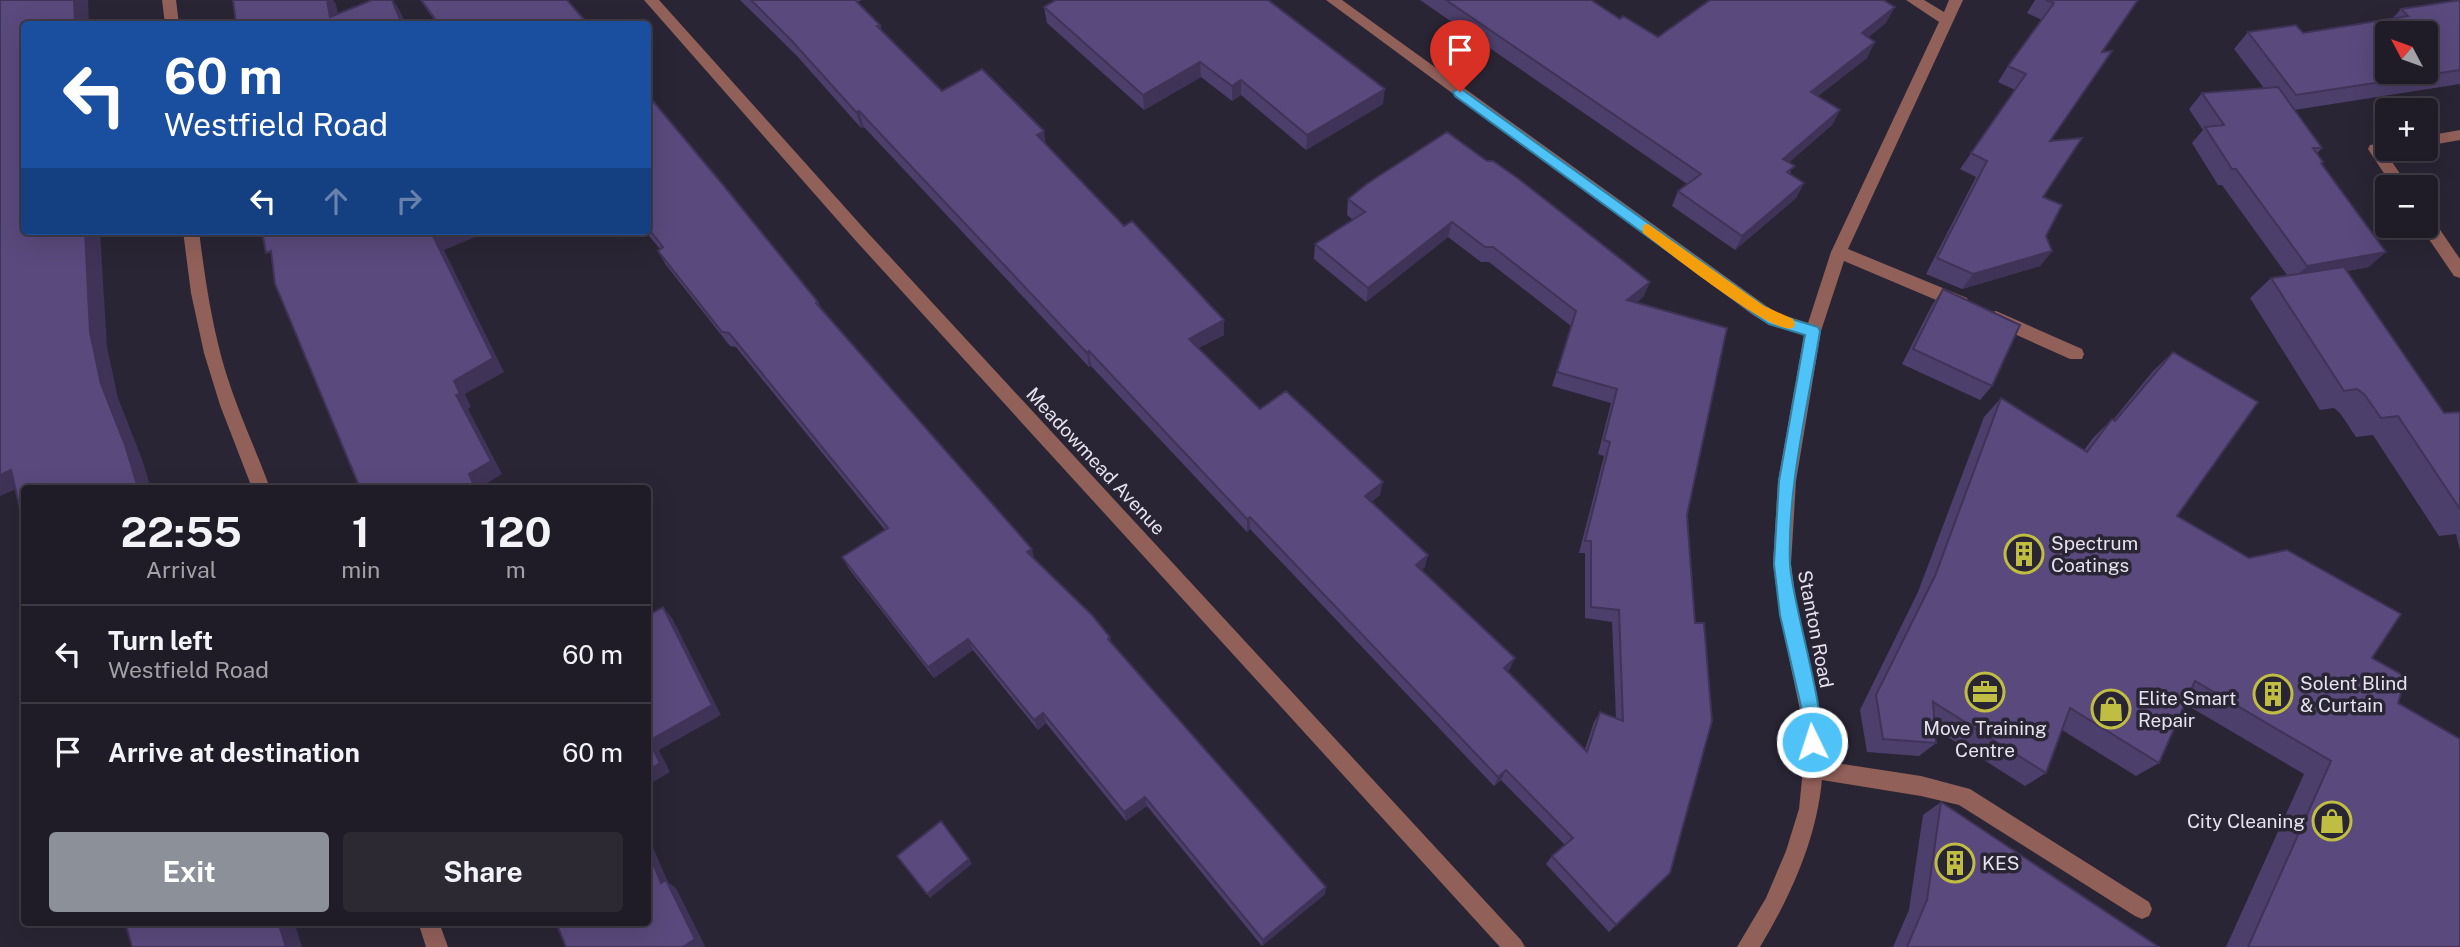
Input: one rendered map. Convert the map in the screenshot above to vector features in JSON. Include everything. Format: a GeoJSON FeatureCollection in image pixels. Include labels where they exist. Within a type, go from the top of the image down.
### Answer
{"type":"FeatureCollection","features":[{"type":"Feature","properties":{"kind":"street"},"geometry":{"type":"LineString","coordinates":[[169,0],[172,21]]}},
{"type":"Feature","properties":{"kind":"street","name":"Meadowmead Avenue"},"geometry":{"type":"LineString","coordinates":[[651,0],[862,237],[1514,947]]}},
{"type":"Feature","properties":{"kind":"street"},"geometry":{"type":"LineString","coordinates":[[1333,0],[1759,310],[1774,319],[1813,331]]}},
{"type":"Feature","properties":{"kind":"street"},"geometry":{"type":"LineString","coordinates":[[1913,0],[1947,20]]}},
{"type":"Feature","properties":{"kind":"street","name":"Stanton Road"},"geometry":{"type":"LineString","coordinates":[[1748,947],[1773,905],[1796,853],[1809,809],[1813,769],[1811,715],[1789,615],[1782,564],[1787,481],[1813,331],[1839,252],[1956,0]]}},
{"type":"Feature","properties":{"kind":"street"},"geometry":{"type":"LineString","coordinates":[[2438,139],[2460,135]]}},
{"type":"Feature","properties":{"kind":"street"},"geometry":{"type":"LineString","coordinates":[[191,235],[196,280],[209,342],[224,393],[260,485]]}},
{"type":"Feature","properties":{"kind":"street"},"geometry":{"type":"LineString","coordinates":[[2437,238],[2460,272]]}},
{"type":"Feature","properties":{"kind":"street"},"geometry":{"type":"LineString","coordinates":[[1839,252],[2076,354]]}},
{"type":"Feature","properties":{"kind":"street"},"geometry":{"type":"LineString","coordinates":[[1813,769],[1921,786],[1963,796],[2142,909]]}},
{"type":"Feature","properties":{"kind":"street"},"geometry":{"type":"LineString","coordinates":[[429,926],[437,947]]}},
{"type":"Feature","properties":{"kind":"building"},"geometry":{"type":"Polygon","coordinates":[[[0,0],[74,0],[75,21],[21,21],[21,235],[85,235],[90,332],[101,384],[137,485],[21,485],[21,513],[11,470],[0,475],[0,0]]]}},
{"type":"Feature","properties":{"kind":"building"},"geometry":{"type":"Polygon","coordinates":[[[233,0],[327,0],[330,17],[372,0],[392,0],[401,21],[236,21],[233,0]]]}},
{"type":"Feature","properties":{"kind":"building"},"geometry":{"type":"Polygon","coordinates":[[[421,0],[567,0],[585,21],[437,21],[421,0]]]}},
{"type":"Feature","properties":{"kind":"building"},"geometry":{"type":"Polygon","coordinates":[[[751,0],[855,0],[942,91],[982,69],[1044,131],[1037,135],[1124,226],[1132,221],[1224,320],[1189,339],[1260,409],[1286,391],[1383,482],[1365,496],[1428,555],[1416,565],[1515,658],[1504,668],[1587,752],[1600,712],[1623,721],[1619,610],[1591,607],[1591,541],[1585,541],[1610,442],[1604,440],[1617,389],[1557,372],[1576,311],[1493,247],[1485,247],[1452,222],[1368,288],[1315,244],[1365,212],[1348,199],[1447,132],[1487,161],[1493,161],[1519,179],[1650,282],[1627,300],[1727,328],[1687,515],[1695,623],[1704,623],[1712,721],[1670,873],[1616,925],[1552,856],[1573,838],[1506,770],[1498,777],[1250,517],[1247,519],[1089,351],[1087,353],[751,0]]]}},
{"type":"Feature","properties":{"kind":"building"},"geometry":{"type":"Polygon","coordinates":[[[1056,0],[1268,0],[1385,89],[1307,135],[1241,80],[1232,86],[1200,62],[1143,95],[1044,7],[1056,0]]]}},
{"type":"Feature","properties":{"kind":"building"},"geometry":{"type":"Polygon","coordinates":[[[1446,0],[1591,0],[1620,19],[1623,16],[1658,37],[1710,0],[1883,0],[1895,7],[1862,33],[1875,42],[1811,92],[1840,110],[1783,159],[1795,166],[1787,172],[1804,183],[1742,236],[1678,191],[1701,174],[1446,0]]]}},
{"type":"Feature","properties":{"kind":"building"},"geometry":{"type":"Polygon","coordinates":[[[2046,0],[2138,0],[2102,52],[2112,51],[2050,141],[2082,138],[2043,197],[2062,205],[2046,236],[2052,251],[1973,274],[1937,258],[1987,161],[1971,153],[2026,74],[2008,66],[2054,3],[2046,0]]]}},
{"type":"Feature","properties":{"kind":"building"},"geometry":{"type":"Polygon","coordinates":[[[2460,0],[2460,70],[2438,73],[2438,21],[2377,21],[2408,16],[2401,9],[2460,0]]]}},
{"type":"Feature","properties":{"kind":"building"},"geometry":{"type":"Polygon","coordinates":[[[2375,21],[2375,83],[2296,95],[2248,32],[2296,25],[2303,33],[2375,21]]]}},
{"type":"Feature","properties":{"kind":"building"},"geometry":{"type":"Polygon","coordinates":[[[2278,87],[2322,148],[2313,148],[2323,162],[2321,163],[2386,252],[2307,266],[2236,169],[2232,169],[2205,127],[2224,125],[2202,93],[2278,87]]]}},
{"type":"Feature","properties":{"kind":"building"},"geometry":{"type":"Polygon","coordinates":[[[651,99],[818,302],[816,303],[1032,549],[1027,552],[1092,615],[1110,637],[1108,639],[1326,887],[1263,940],[1145,797],[1124,812],[1043,713],[1034,720],[968,639],[928,667],[842,557],[888,528],[729,333],[722,332],[658,251],[663,247],[651,232],[651,99]]]}},
{"type":"Feature","properties":{"kind":"building"},"geometry":{"type":"Polygon","coordinates":[[[263,235],[435,235],[433,236],[493,358],[454,381],[460,394],[456,395],[491,461],[469,474],[474,485],[359,485],[275,284],[271,251],[266,253],[263,235]]]}},
{"type":"Feature","properties":{"kind":"building"},"geometry":{"type":"Polygon","coordinates":[[[2344,267],[2444,413],[2460,412],[2460,509],[2398,416],[2381,418],[2364,394],[2357,389],[2344,391],[2271,278],[2344,267]]]}},
{"type":"Feature","properties":{"kind":"building"},"geometry":{"type":"Polygon","coordinates":[[[1943,289],[2020,325],[1992,386],[1913,349],[1943,289]]]}},
{"type":"Feature","properties":{"kind":"building"},"geometry":{"type":"Polygon","coordinates":[[[2173,352],[2258,402],[2177,516],[2249,558],[2287,550],[2401,614],[2372,658],[2406,677],[2398,703],[2460,739],[2460,947],[2248,947],[2331,761],[2195,681],[2159,763],[2070,708],[2046,773],[1933,702],[1936,743],[1883,739],[1876,695],[1935,576],[2001,398],[2087,452],[2112,419],[2115,421],[2173,352]]]}},
{"type":"Feature","properties":{"kind":"building"},"geometry":{"type":"Polygon","coordinates":[[[663,607],[712,705],[651,740],[651,613],[663,607]]]}},
{"type":"Feature","properties":{"kind":"building"},"geometry":{"type":"Polygon","coordinates":[[[651,745],[660,763],[651,768],[651,745]]]}},
{"type":"Feature","properties":{"kind":"building","name":"KES"},"geometry":{"type":"Polygon","coordinates":[[[1941,802],[2159,947],[1907,947],[1927,900],[1941,802]]]}},
{"type":"Feature","properties":{"kind":"building"},"geometry":{"type":"Polygon","coordinates":[[[941,821],[969,859],[927,894],[897,856],[941,821]]]}},
{"type":"Feature","properties":{"kind":"building"},"geometry":{"type":"Polygon","coordinates":[[[651,858],[661,883],[666,880],[695,939],[683,947],[566,947],[557,926],[651,926],[651,858]]]}},
{"type":"Feature","properties":{"kind":"building"},"geometry":{"type":"Polygon","coordinates":[[[126,926],[279,926],[286,947],[132,947],[126,926]]]}},
{"type":"Feature","properties":{"kind":"slow traffic"},"geometry":{"type":"LineString","coordinates":[[1648,229],[1759,310],[1788,324]]}},
{"type":"Feature","properties":{"kind":"place","name":"Spectrum Coatings"},"geometry":{"type":"Point","coordinates":[2024,554]}},
{"type":"Feature","properties":{"kind":"place","name":"Move Training Centre"},"geometry":{"type":"Point","coordinates":[1985,692]}},
{"type":"Feature","properties":{"kind":"place","name":"Solent Blind & Curtain"},"geometry":{"type":"Point","coordinates":[2273,694]}},
{"type":"Feature","properties":{"kind":"place","name":"Elite Smart Repair"},"geometry":{"type":"Point","coordinates":[2111,709]}},
{"type":"Feature","properties":{"kind":"place","name":"City Cleaning"},"geometry":{"type":"Point","coordinates":[2332,821]}},
{"type":"Feature","properties":{"kind":"place","name":"KES"},"geometry":{"type":"Point","coordinates":[1955,863]}},
{"type":"Feature","properties":{"kind":"route"},"geometry":{"type":"LineString","coordinates":[[1460,92],[1759,310],[1774,319],[1813,331],[1787,481],[1782,564],[1789,615],[1811,715],[1812,742]]}}]}
